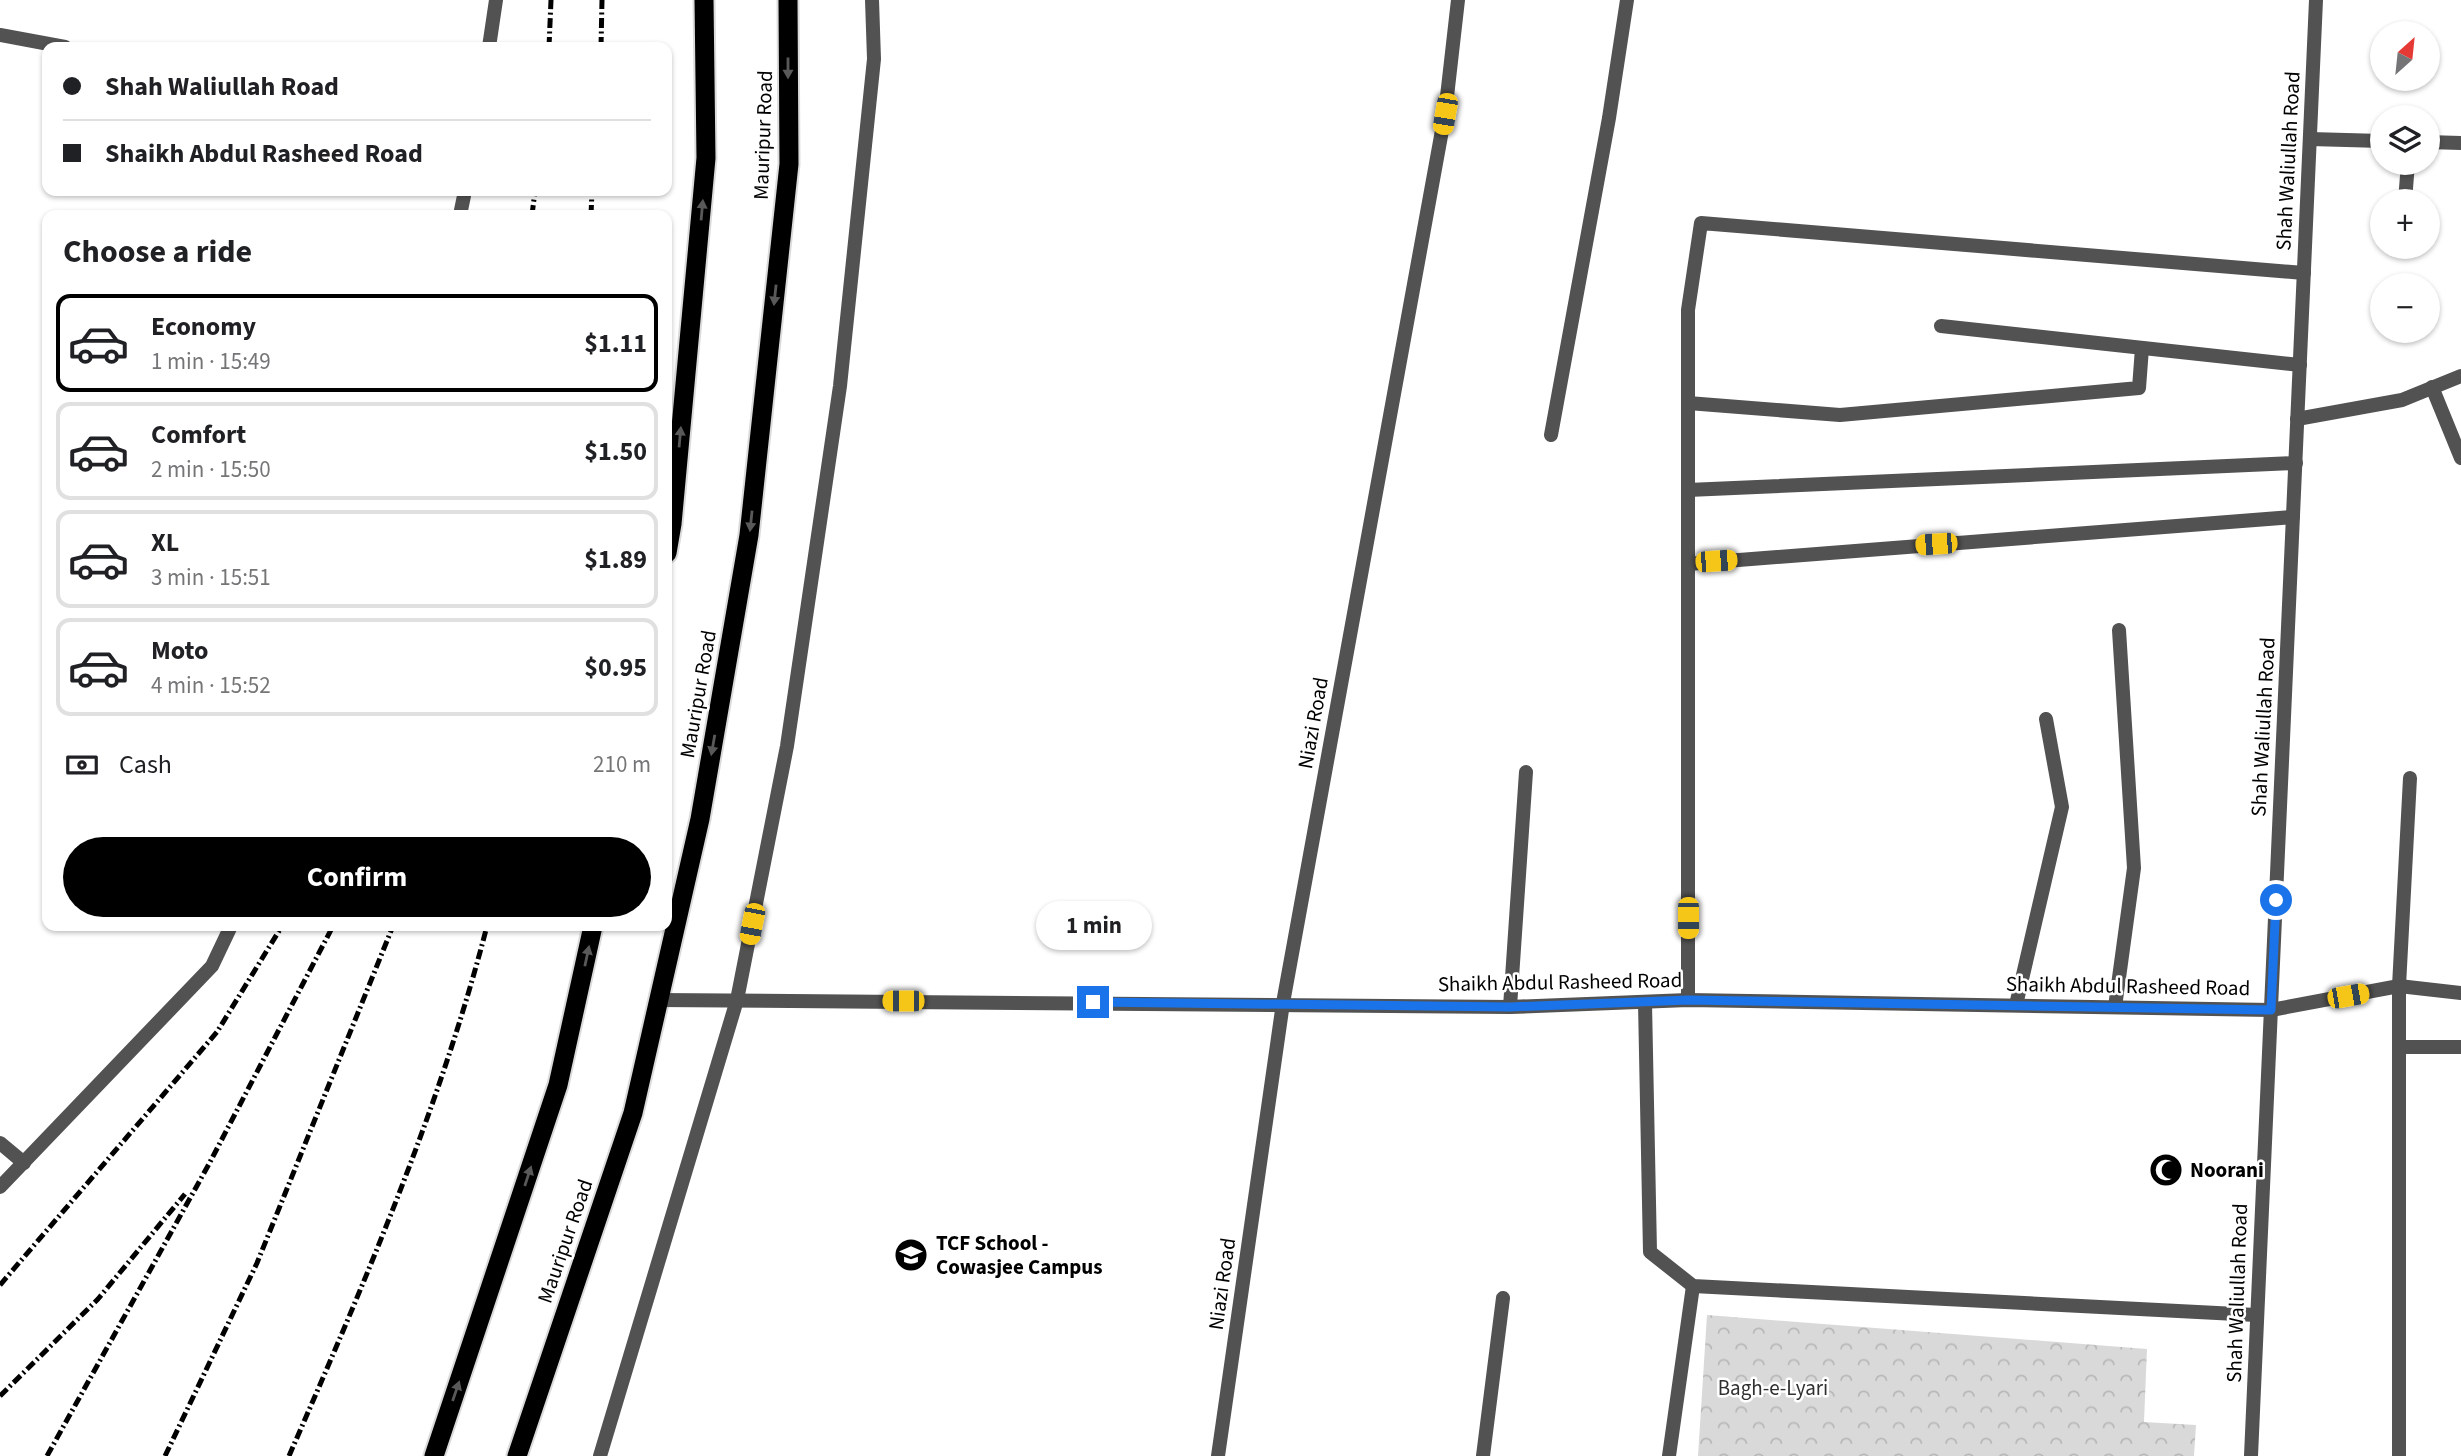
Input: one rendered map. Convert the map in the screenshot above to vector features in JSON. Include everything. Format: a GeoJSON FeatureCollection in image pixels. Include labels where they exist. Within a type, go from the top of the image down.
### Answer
{"type":"FeatureCollection","features":[{"type":"Feature","properties":{"kind":"highway"},"geometry":{"type":"LineString","coordinates":[[672,524],[706,158],[704,0]]}},
{"type":"Feature","properties":{"kind":"highway","name":"Mauripur Road"},"geometry":{"type":"LineString","coordinates":[[517,1456],[633,1113],[700,819],[749,535],[789,164],[788,0]]}},
{"type":"Feature","properties":{"kind":"highway"},"geometry":{"type":"LineString","coordinates":[[434,1456],[558,1085],[592,931]]}},
{"type":"Feature","properties":{"kind":"street"},"geometry":{"type":"LineString","coordinates":[[490,42],[496,0]]}},
{"type":"Feature","properties":{"kind":"street"},"geometry":{"type":"LineString","coordinates":[[600,1456],[737,1000],[787,746],[840,386],[874,59],[873,0]]}},
{"type":"Feature","properties":{"kind":"street","name":"Niazi Road"},"geometry":{"type":"LineString","coordinates":[[1218,1456],[1283,1003],[1445,114],[1458,0]]}},
{"type":"Feature","properties":{"kind":"street"},"geometry":{"type":"LineString","coordinates":[[1551,435],[1609,118],[1627,0]]}},
{"type":"Feature","properties":{"kind":"street","name":"Shah Waliullah Road"},"geometry":{"type":"LineString","coordinates":[[2251,1456],[2316,0]]}},
{"type":"Feature","properties":{"kind":"street"},"geometry":{"type":"LineString","coordinates":[[0,35],[42,43]]}},
{"type":"Feature","properties":{"kind":"street"},"geometry":{"type":"LineString","coordinates":[[2310,139],[2370,141]]}},
{"type":"Feature","properties":{"kind":"street"},"geometry":{"type":"LineString","coordinates":[[2440,142],[2461,142]]}},
{"type":"Feature","properties":{"kind":"street"},"geometry":{"type":"LineString","coordinates":[[1688,1000],[1688,310],[1701,223],[2304,273]]}},
{"type":"Feature","properties":{"kind":"street"},"geometry":{"type":"LineString","coordinates":[[1941,326],[2300,365]]}},
{"type":"Feature","properties":{"kind":"street"},"geometry":{"type":"LineString","coordinates":[[1688,403],[1840,415],[2139,388],[2142,348]]}},
{"type":"Feature","properties":{"kind":"street"},"geometry":{"type":"LineString","coordinates":[[2297,419],[2402,400],[2461,376]]}},
{"type":"Feature","properties":{"kind":"street"},"geometry":{"type":"LineString","coordinates":[[2432,387],[2461,458]]}},
{"type":"Feature","properties":{"kind":"street"},"geometry":{"type":"LineString","coordinates":[[1688,490],[2295,463]]}},
{"type":"Feature","properties":{"kind":"street"},"geometry":{"type":"LineString","coordinates":[[1688,564],[2293,517]]}},
{"type":"Feature","properties":{"kind":"street"},"geometry":{"type":"LineString","coordinates":[[2115,1007],[2134,867],[2119,630]]}},
{"type":"Feature","properties":{"kind":"street"},"geometry":{"type":"LineString","coordinates":[[2016,1005],[2062,807],[2046,719]]}},
{"type":"Feature","properties":{"kind":"street"},"geometry":{"type":"LineString","coordinates":[[1510,1007],[1526,772]]}},
{"type":"Feature","properties":{"kind":"street"},"geometry":{"type":"LineString","coordinates":[[2399,1456],[2399,986],[2410,778]]}},
{"type":"Feature","properties":{"kind":"street"},"geometry":{"type":"LineString","coordinates":[[0,1187],[212,966],[229,931]]}},
{"type":"Feature","properties":{"kind":"street","name":"Shaikh Abdul Rasheed Road"},"geometry":{"type":"LineString","coordinates":[[658,1000],[1283,1003],[1510,1007],[1688,1000],[2271,1010],[2399,986],[2461,993]]}},
{"type":"Feature","properties":{"kind":"street"},"geometry":{"type":"LineString","coordinates":[[1645,1003],[1650,1252],[1693,1286],[2256,1315]]}},
{"type":"Feature","properties":{"kind":"street"},"geometry":{"type":"LineString","coordinates":[[2399,1047],[2461,1047]]}},
{"type":"Feature","properties":{"kind":"street"},"geometry":{"type":"LineString","coordinates":[[0,1143],[24,1163]]}},
{"type":"Feature","properties":{"kind":"street"},"geometry":{"type":"LineString","coordinates":[[1669,1456],[1693,1286]]}},
{"type":"Feature","properties":{"kind":"street"},"geometry":{"type":"LineString","coordinates":[[1483,1456],[1503,1298]]}},
{"type":"Feature","properties":{"kind":"green space","name":"Bagh-e-Lyari"},"geometry":{"type":"Polygon","coordinates":[[[1707,1315],[2147,1349],[2144,1422],[2196,1425],[2194,1456],[1698,1456],[1707,1315]]]}},
{"type":"Feature","properties":{"kind":"railway"},"geometry":{"type":"LineString","coordinates":[[549,42],[551,0]]}},
{"type":"Feature","properties":{"kind":"railway"},"geometry":{"type":"LineString","coordinates":[[601,42],[602,0]]}},
{"type":"Feature","properties":{"kind":"railway"},"geometry":{"type":"LineString","coordinates":[[533,210],[534,196]]}},
{"type":"Feature","properties":{"kind":"railway"},"geometry":{"type":"LineString","coordinates":[[591,210],[592,196]]}},
{"type":"Feature","properties":{"kind":"railway"},"geometry":{"type":"LineString","coordinates":[[0,1285],[217,1032],[279,931]]}},
{"type":"Feature","properties":{"kind":"railway"},"geometry":{"type":"LineString","coordinates":[[47,1456],[209,1164],[330,931]]}},
{"type":"Feature","properties":{"kind":"railway"},"geometry":{"type":"LineString","coordinates":[[165,1456],[257,1263],[391,931]]}},
{"type":"Feature","properties":{"kind":"railway"},"geometry":{"type":"LineString","coordinates":[[289,1456],[398,1195],[447,1061],[486,931]]}},
{"type":"Feature","properties":{"kind":"railway"},"geometry":{"type":"LineString","coordinates":[[0,1396],[98,1299],[185,1194]]}},
{"type":"Feature","properties":{"kind":"place","name":"Noorani"},"geometry":{"type":"Point","coordinates":[2166,1170]}},
{"type":"Feature","properties":{"kind":"place","name":"TCF School - Cowasjee Campus"},"geometry":{"type":"Point","coordinates":[911,1255]}},
{"type":"Feature","properties":{"kind":"route"},"geometry":{"type":"LineString","coordinates":[[1093,1002],[1510,1007],[1688,1000],[2271,1010],[2276,900]]}}]}
